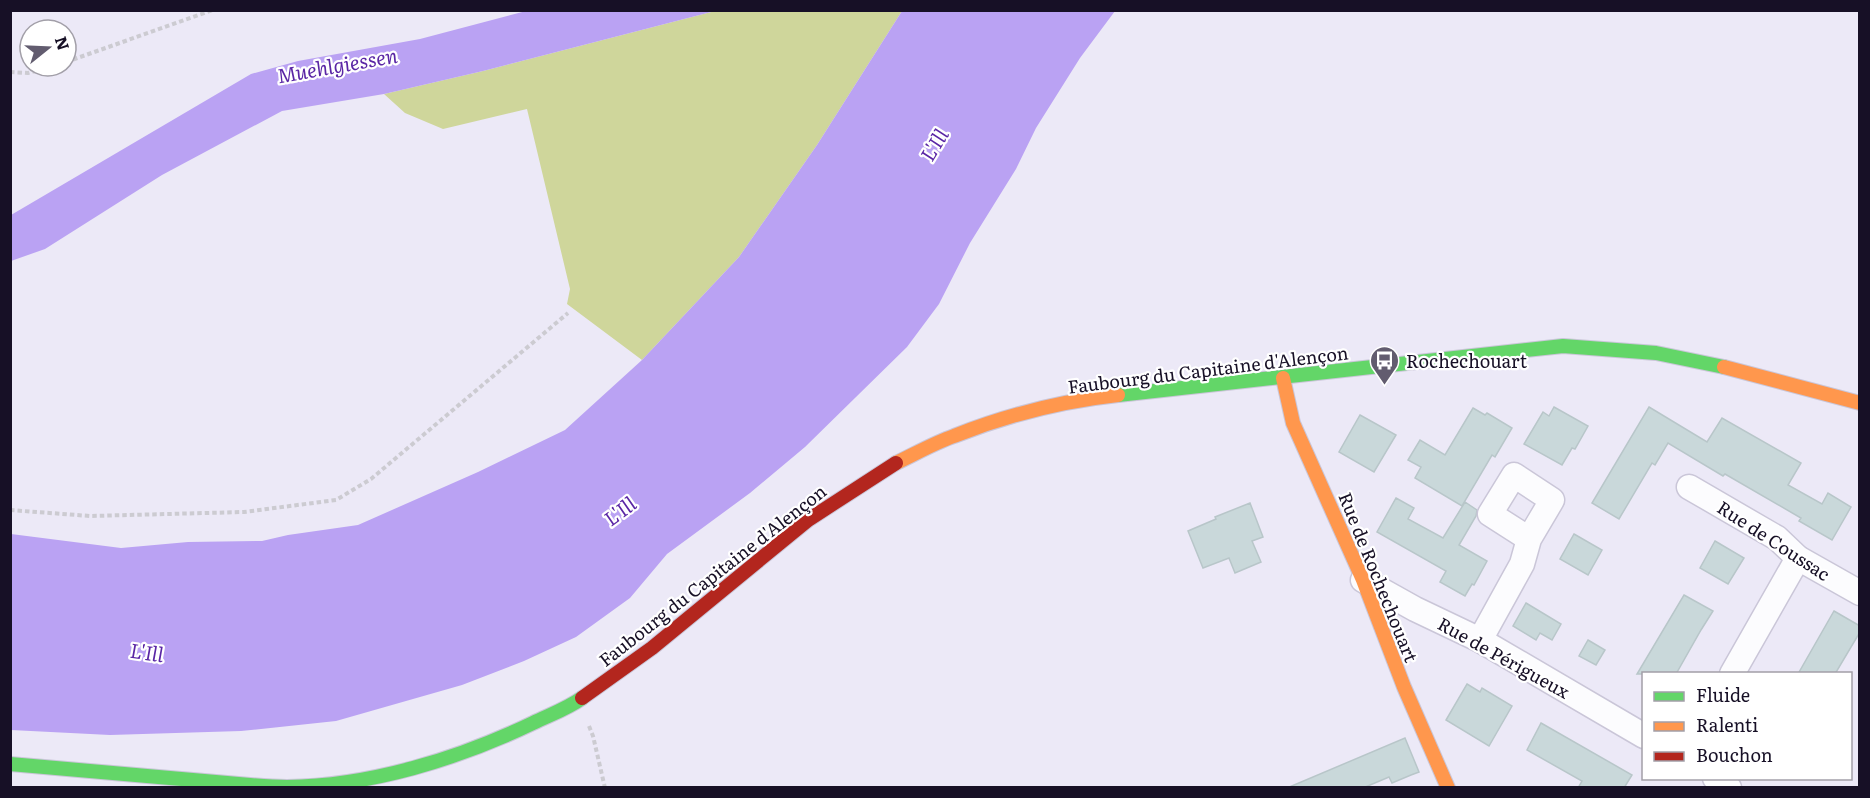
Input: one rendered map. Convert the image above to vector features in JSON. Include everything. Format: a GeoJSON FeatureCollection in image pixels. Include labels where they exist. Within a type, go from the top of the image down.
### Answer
{"type":"FeatureCollection","features":[{"type":"Feature","properties":{"kind":"main road","name":"Faubourg du Capitaine d'Alençon"},"geometry":{"type":"LineString","coordinates":[[10,764],[287,787],[337,783],[398,772],[442,760],[516,731],[578,701],[652,648],[808,520],[896,463],[953,436],[1019,414],[1079,399],[1563,346],[1656,353],[1742,371],[1860,403]]}},
{"type":"Feature","properties":{"kind":"main road","name":"Rue de Rochechouart"},"geometry":{"type":"LineString","coordinates":[[1283,378],[1293,423],[1363,580],[1404,687],[1448,788]]}},
{"type":"Feature","properties":{"kind":"street","name":"Rue de Coussac"},"geometry":{"type":"LineString","coordinates":[[1689,487],[1777,538],[1798,558],[1860,593]]}},
{"type":"Feature","properties":{"kind":"street"},"geometry":{"type":"LineString","coordinates":[[1480,640],[1522,564],[1529,539]]}},
{"type":"Feature","properties":{"kind":"street"},"geometry":{"type":"LineString","coordinates":[[1733,672],[1798,558]]}},
{"type":"Feature","properties":{"kind":"street","name":"Rue de Périgueux"},"geometry":{"type":"LineString","coordinates":[[1363,580],[1415,609],[1480,640],[1642,735]]}},
{"type":"Feature","properties":{"kind":"path"},"geometry":{"type":"LineString","coordinates":[[78,58],[213,10]]}},
{"type":"Feature","properties":{"kind":"path"},"geometry":{"type":"LineString","coordinates":[[10,510],[90,516],[244,512],[336,500],[371,479],[568,313]]}},
{"type":"Feature","properties":{"kind":"path"},"geometry":{"type":"LineString","coordinates":[[578,701],[593,736],[605,788]]}},
{"type":"Feature","properties":{"kind":"green space"},"geometry":{"type":"Polygon","coordinates":[[[715,11],[902,11],[817,145],[739,257],[642,360],[567,304],[570,289],[527,109],[443,129],[405,113],[384,94],[715,11]]]}},
{"type":"Feature","properties":{"kind":"water","name":"Muehlgiessen"},"geometry":{"type":"Polygon","coordinates":[[[526,11],[715,11],[384,94],[282,111],[162,175],[45,249],[11,261],[11,215],[251,74],[298,61],[420,39],[526,11]]]}},
{"type":"Feature","properties":{"kind":"water","name":"L'Ill"},"geometry":{"type":"Polygon","coordinates":[[[902,11],[1115,11],[1080,58],[1036,128],[1016,169],[970,243],[939,304],[907,347],[805,447],[750,493],[667,554],[630,598],[576,637],[524,661],[462,685],[336,721],[241,731],[110,735],[11,730],[11,534],[121,548],[188,542],[262,541],[358,525],[478,472],[565,430],[642,360],[739,257],[817,145],[902,11]]]}},
{"type":"Feature","properties":{"kind":"building"},"geometry":{"type":"Polygon","coordinates":[[[1554,407],[1588,426],[1575,449],[1572,448],[1562,465],[1524,444],[1543,412],[1549,416],[1554,407]]]}},
{"type":"Feature","properties":{"kind":"building"},"geometry":{"type":"Polygon","coordinates":[[[1649,407],[1707,442],[1722,418],[1801,463],[1788,485],[1822,504],[1828,493],[1851,507],[1832,540],[1799,521],[1801,518],[1668,443],[1655,465],[1652,463],[1619,519],[1592,503],[1649,407]]]}},
{"type":"Feature","properties":{"kind":"building"},"geometry":{"type":"Polygon","coordinates":[[[1473,408],[1485,415],[1487,413],[1512,428],[1495,457],[1492,455],[1462,506],[1415,478],[1421,467],[1408,460],[1420,440],[1445,455],[1473,408]]]}},
{"type":"Feature","properties":{"kind":"building"},"geometry":{"type":"Polygon","coordinates":[[[1360,415],[1396,435],[1374,472],[1339,452],[1360,415]]]}},
{"type":"Feature","properties":{"kind":"building"},"geometry":{"type":"Polygon","coordinates":[[[1396,498],[1414,508],[1408,519],[1443,538],[1465,502],[1477,510],[1476,516],[1459,545],[1487,561],[1465,596],[1440,582],[1446,571],[1377,532],[1396,498]]]}},
{"type":"Feature","properties":{"kind":"building"},"geometry":{"type":"Polygon","coordinates":[[[1250,503],[1263,537],[1252,541],[1261,562],[1235,573],[1229,558],[1203,568],[1188,531],[1250,503]]]}},
{"type":"Feature","properties":{"kind":"building"},"geometry":{"type":"Polygon","coordinates":[[[1574,534],[1602,550],[1588,575],[1560,559],[1574,534]]]}},
{"type":"Feature","properties":{"kind":"building"},"geometry":{"type":"Polygon","coordinates":[[[1715,541],[1744,558],[1728,584],[1700,568],[1715,541]]]}},
{"type":"Feature","properties":{"kind":"building"},"geometry":{"type":"Polygon","coordinates":[[[1684,595],[1713,611],[1677,672],[1637,674],[1684,595]]]}},
{"type":"Feature","properties":{"kind":"building"},"geometry":{"type":"Polygon","coordinates":[[[1526,603],[1561,624],[1552,640],[1540,633],[1536,640],[1513,626],[1526,603]]]}},
{"type":"Feature","properties":{"kind":"building"},"geometry":{"type":"Polygon","coordinates":[[[1834,611],[1860,626],[1860,632],[1836,672],[1799,672],[1834,611]]]}},
{"type":"Feature","properties":{"kind":"building"},"geometry":{"type":"Polygon","coordinates":[[[1588,640],[1605,650],[1596,665],[1579,656],[1588,640]]]}},
{"type":"Feature","properties":{"kind":"building"},"geometry":{"type":"Polygon","coordinates":[[[1467,684],[1480,692],[1482,688],[1512,706],[1489,746],[1446,720],[1467,684]]]}},
{"type":"Feature","properties":{"kind":"building"},"geometry":{"type":"Polygon","coordinates":[[[1541,723],[1632,775],[1624,788],[1578,788],[1582,781],[1527,750],[1541,723]]]}},
{"type":"Feature","properties":{"kind":"building"},"geometry":{"type":"Polygon","coordinates":[[[1405,738],[1419,772],[1392,783],[1389,777],[1363,788],[1287,788],[1405,738]]]}},
{"type":"Feature","properties":{"kind":"traffic: fast"},"geometry":{"type":"LineString","coordinates":[[1118,395],[1563,346],[1656,353],[1724,367]]}},
{"type":"Feature","properties":{"kind":"traffic: fast"},"geometry":{"type":"LineString","coordinates":[[10,764],[264,786],[287,787],[350,782],[413,768],[475,748],[564,709],[582,698]]}},
{"type":"Feature","properties":{"kind":"traffic: slow"},"geometry":{"type":"LineString","coordinates":[[1724,367],[1860,403]]}},
{"type":"Feature","properties":{"kind":"traffic: slow"},"geometry":{"type":"LineString","coordinates":[[1283,378],[1293,423],[1363,580],[1404,687],[1448,788]]}},
{"type":"Feature","properties":{"kind":"traffic: slow"},"geometry":{"type":"LineString","coordinates":[[896,463],[974,428],[1055,405],[1118,395]]}},
{"type":"Feature","properties":{"kind":"traffic: jam"},"geometry":{"type":"LineString","coordinates":[[582,698],[652,648],[808,520],[896,463]]}},
{"type":"Feature","properties":{"kind":"place","name":"Rochechouart"},"geometry":{"type":"Point","coordinates":[1385,386]}}]}
